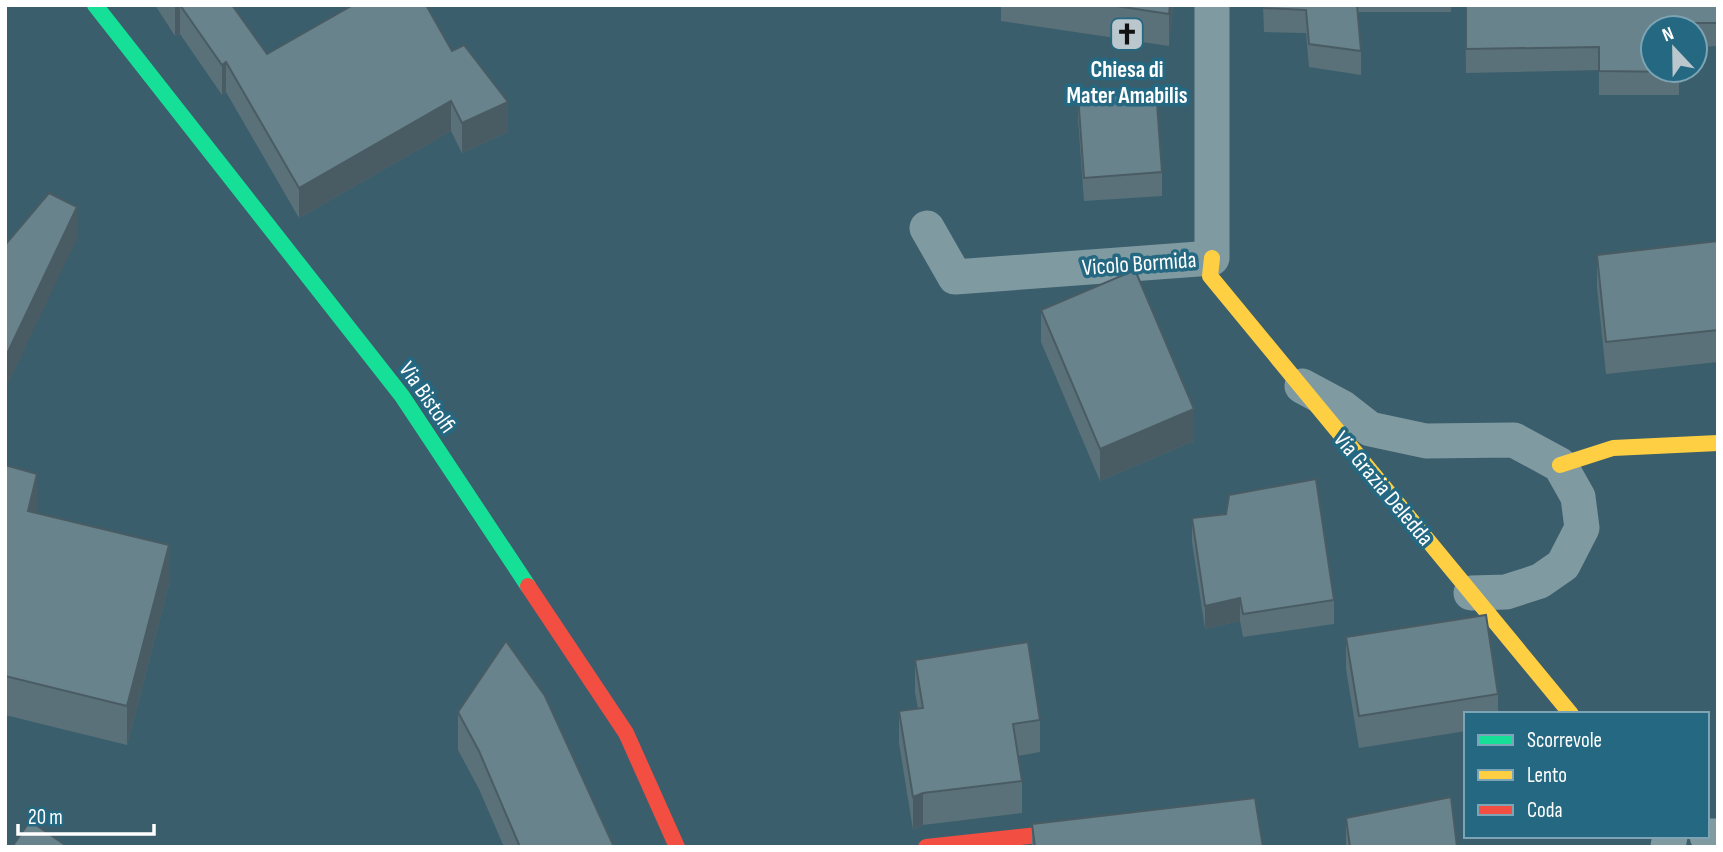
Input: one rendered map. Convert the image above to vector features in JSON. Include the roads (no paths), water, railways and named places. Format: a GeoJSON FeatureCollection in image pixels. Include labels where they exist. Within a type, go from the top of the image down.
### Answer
{"type":"FeatureCollection","features":[{"type":"Feature","properties":{"kind":"street","name":"Via Bistolfi"},"geometry":{"type":"LineString","coordinates":[[95,5],[402,396],[626,733],[677,847]]}},
{"type":"Feature","properties":{"kind":"street","name":"Vicolo Bormida"},"geometry":{"type":"LineString","coordinates":[[928,228],[955,277],[1212,258],[1212,5]]}},
{"type":"Feature","properties":{"kind":"street","name":"Via Grazia Deledda"},"geometry":{"type":"LineString","coordinates":[[1212,258],[1210,276],[1569,712]]}},
{"type":"Feature","properties":{"kind":"street"},"geometry":{"type":"LineString","coordinates":[[1299,385],[1343,408],[1370,429],[1426,442],[1514,440],[1560,465],[1578,497],[1582,528],[1563,565],[1540,581],[1517,588],[1471,593]]}},
{"type":"Feature","properties":{"kind":"street"},"geometry":{"type":"LineString","coordinates":[[1560,465],[1614,448],[1718,443]]}},
{"type":"Feature","properties":{"kind":"street"},"geometry":{"type":"LineString","coordinates":[[926,847],[1100,828]]}},
{"type":"Feature","properties":{"kind":"place","name":"Chiesa di Mater Amabilis"},"geometry":{"type":"Point","coordinates":[1127,34]}}]}
